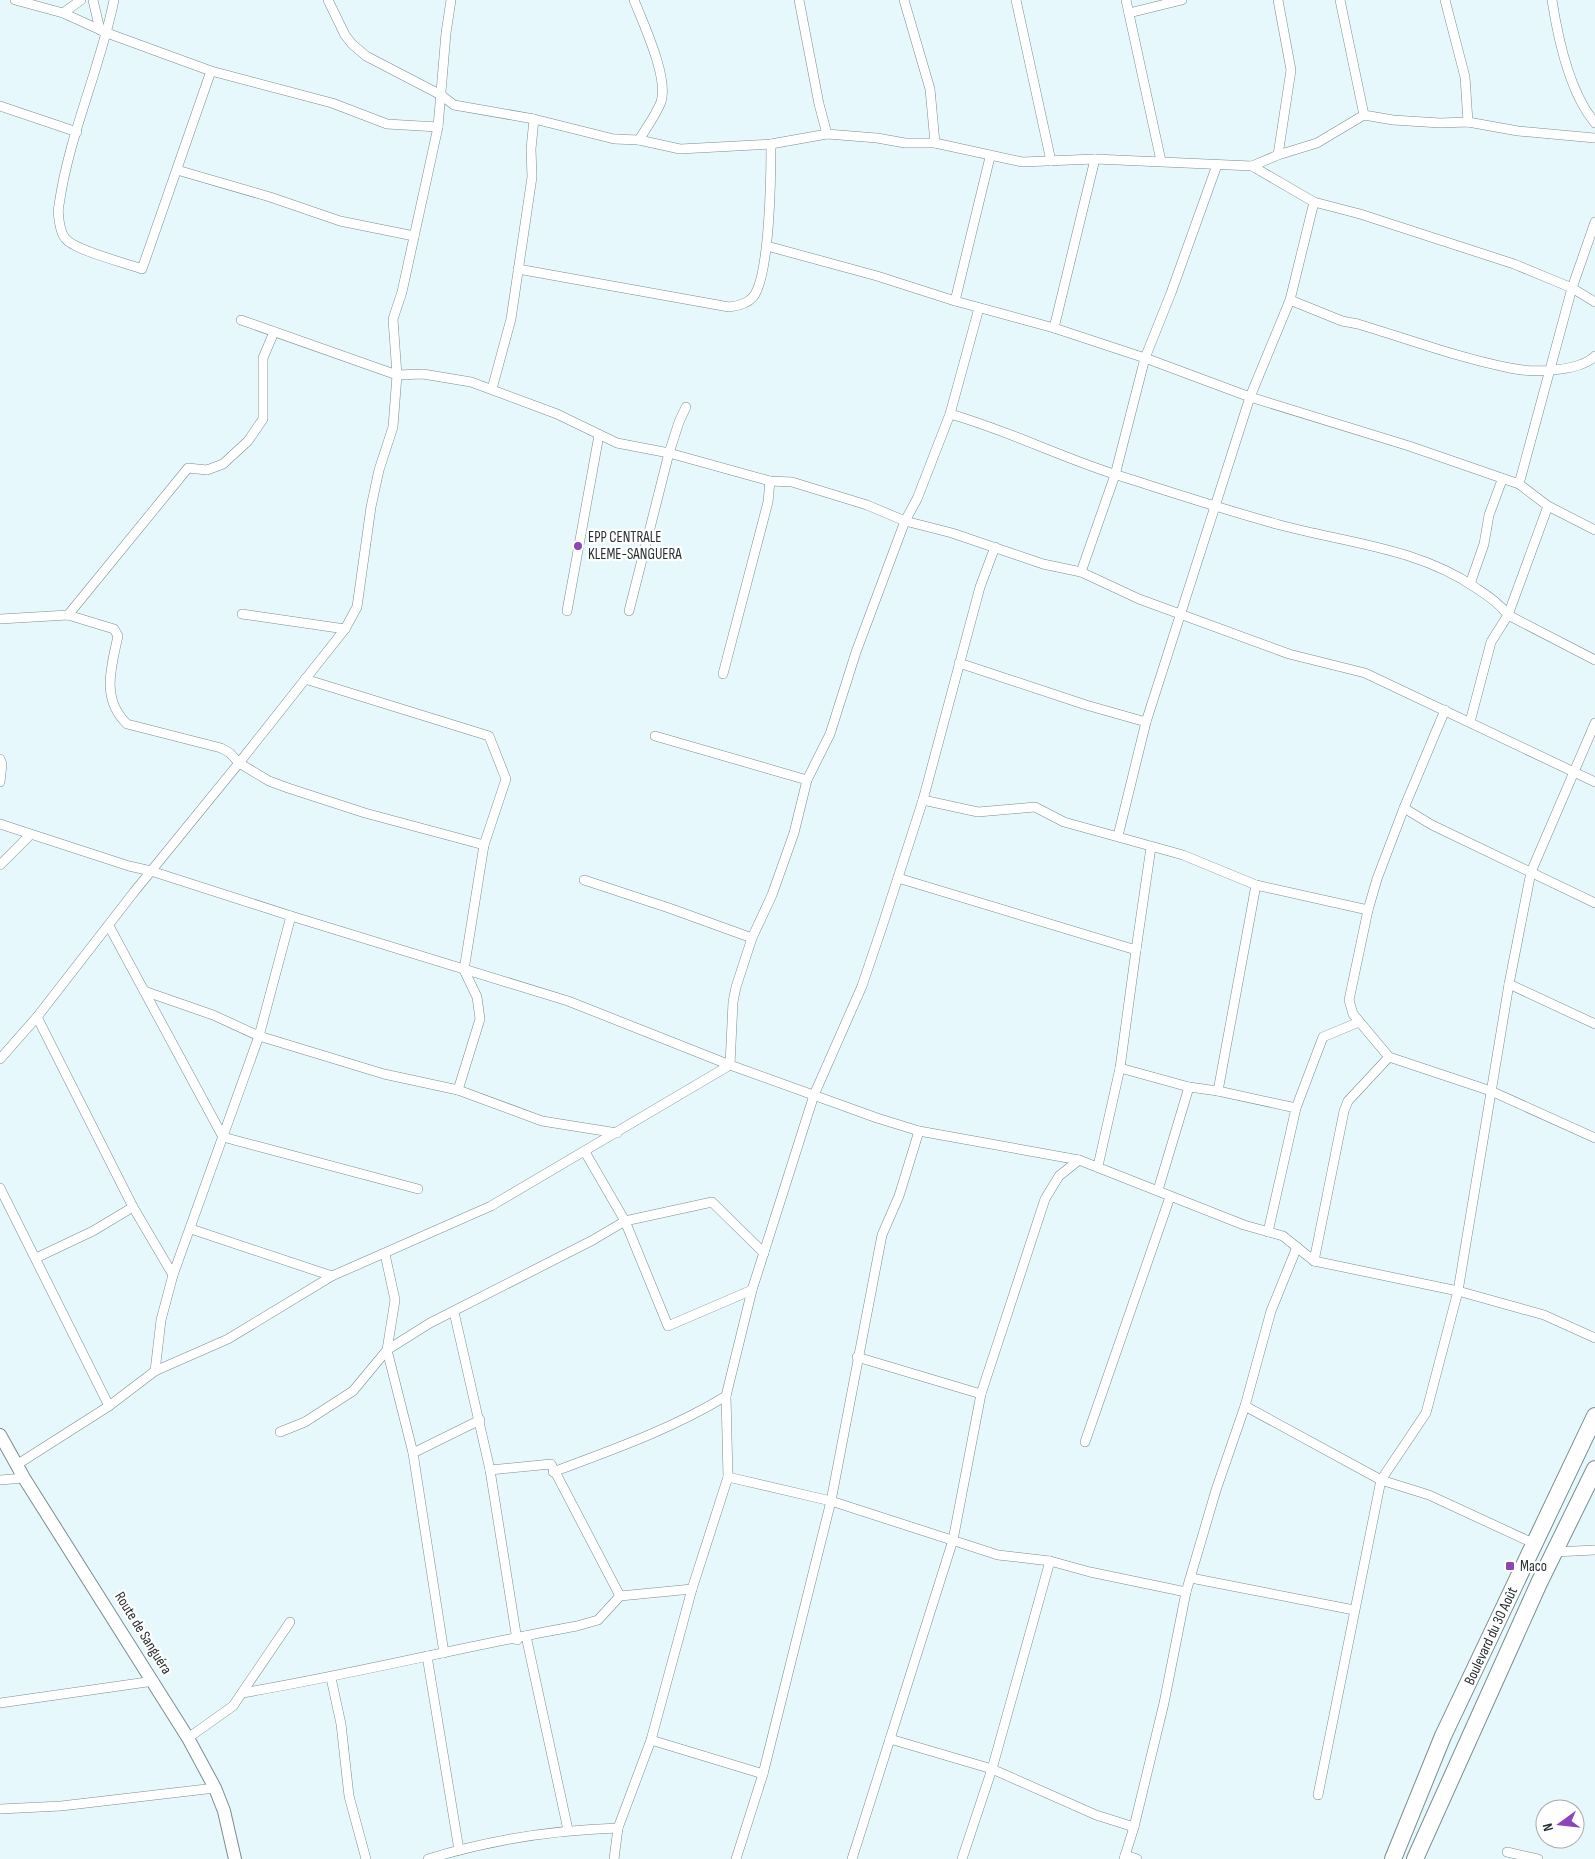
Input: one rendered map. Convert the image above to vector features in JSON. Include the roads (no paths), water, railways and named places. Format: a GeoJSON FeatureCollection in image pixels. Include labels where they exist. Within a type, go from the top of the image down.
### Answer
{"type":"FeatureCollection","features":[{"type":"Feature","properties":{"kind":"highway","name":"Boulevard du 30 Août"},"geometry":{"type":"LineString","coordinates":[[1393,1859],[1443,1736],[1595,1416]]}},
{"type":"Feature","properties":{"kind":"highway","name":"Boulevard du 30 Août"},"geometry":{"type":"LineString","coordinates":[[1415,1859],[1554,1552],[1595,1469]]}},
{"type":"Feature","properties":{"kind":"street"},"geometry":{"type":"LineString","coordinates":[[15,0],[63,13],[104,31],[211,71],[332,103],[387,124],[438,127]]}},
{"type":"Feature","properties":{"kind":"street"},"geometry":{"type":"LineString","coordinates":[[63,13],[81,0]]}},
{"type":"Feature","properties":{"kind":"street"},"geometry":{"type":"LineString","coordinates":[[93,0],[104,31]]}},
{"type":"Feature","properties":{"kind":"street"},"geometry":{"type":"LineString","coordinates":[[114,0],[104,31],[58,207],[64,238],[74,246],[142,269],[211,71]]}},
{"type":"Feature","properties":{"kind":"street"},"geometry":{"type":"LineString","coordinates":[[328,0],[345,35],[352,44],[383,65],[441,95],[454,104],[534,119],[614,139],[639,140],[680,149],[771,144],[827,134],[876,138],[905,143],[936,144],[990,157],[1022,162],[1095,158],[1252,166],[1278,155],[1317,143],[1364,115],[1393,120],[1440,123],[1468,122],[1518,132],[1595,138]]}},
{"type":"Feature","properties":{"kind":"street"},"geometry":{"type":"LineString","coordinates":[[0,1059],[37,1017],[151,871],[240,763],[344,629],[357,607],[373,498],[379,470],[393,427],[397,375],[393,319],[402,292],[438,127],[446,33],[451,0]]}},
{"type":"Feature","properties":{"kind":"street"},"geometry":{"type":"LineString","coordinates":[[634,0],[660,74],[662,89],[661,101],[639,140]]}},
{"type":"Feature","properties":{"kind":"street"},"geometry":{"type":"LineString","coordinates":[[799,0],[819,104],[827,134]]}},
{"type":"Feature","properties":{"kind":"street"},"geometry":{"type":"LineString","coordinates":[[904,0],[930,88],[936,144]]}},
{"type":"Feature","properties":{"kind":"street"},"geometry":{"type":"LineString","coordinates":[[1016,0],[1051,161]]}},
{"type":"Feature","properties":{"kind":"street"},"geometry":{"type":"LineString","coordinates":[[1126,0],[1161,161]]}},
{"type":"Feature","properties":{"kind":"street"},"geometry":{"type":"LineString","coordinates":[[1128,13],[1182,0]]}},
{"type":"Feature","properties":{"kind":"street"},"geometry":{"type":"LineString","coordinates":[[1278,0],[1291,70],[1278,155]]}},
{"type":"Feature","properties":{"kind":"street"},"geometry":{"type":"LineString","coordinates":[[1340,0],[1364,115]]}},
{"type":"Feature","properties":{"kind":"street"},"geometry":{"type":"LineString","coordinates":[[1445,0],[1465,77],[1468,122]]}},
{"type":"Feature","properties":{"kind":"street"},"geometry":{"type":"LineString","coordinates":[[1552,0],[1559,44],[1584,107],[1595,123]]}},
{"type":"Feature","properties":{"kind":"street"},"geometry":{"type":"LineString","coordinates":[[0,106],[77,132]]}},
{"type":"Feature","properties":{"kind":"street"},"geometry":{"type":"LineString","coordinates":[[492,389],[511,319],[532,178],[531,149],[534,119]]}},
{"type":"Feature","properties":{"kind":"street"},"geometry":{"type":"LineString","coordinates":[[518,270],[729,307],[746,303],[755,294],[767,246],[771,144]]}},
{"type":"Feature","properties":{"kind":"street"},"geometry":{"type":"LineString","coordinates":[[955,301],[990,157]]}},
{"type":"Feature","properties":{"kind":"street"},"geometry":{"type":"LineString","coordinates":[[1054,328],[1095,158]]}},
{"type":"Feature","properties":{"kind":"street"},"geometry":{"type":"LineString","coordinates":[[1080,572],[1115,475],[1145,358],[1171,292],[1216,165]]}},
{"type":"Feature","properties":{"kind":"street"},"geometry":{"type":"LineString","coordinates":[[1252,166],[1314,202],[1360,214],[1514,264],[1572,288],[1595,302]]}},
{"type":"Feature","properties":{"kind":"street"},"geometry":{"type":"LineString","coordinates":[[177,170],[340,220],[414,236]]}},
{"type":"Feature","properties":{"kind":"street"},"geometry":{"type":"LineString","coordinates":[[1118,836],[1146,722],[1182,614],[1213,505],[1250,397],[1290,300],[1314,202]]}},
{"type":"Feature","properties":{"kind":"street"},"geometry":{"type":"LineString","coordinates":[[1519,484],[1542,393],[1551,370],[1572,288],[1595,222]]}},
{"type":"Feature","properties":{"kind":"street"},"geometry":{"type":"LineString","coordinates":[[767,246],[1054,328],[1145,358],[1250,397],[1408,446],[1502,480],[1519,484],[1548,506],[1595,530]]}},
{"type":"Feature","properties":{"kind":"street"},"geometry":{"type":"LineString","coordinates":[[1290,300],[1342,321],[1510,368],[1551,370],[1586,364],[1595,356]]}},
{"type":"Feature","properties":{"kind":"street"},"geometry":{"type":"LineString","coordinates":[[730,1065],[733,1002],[752,938],[772,895],[794,833],[806,780],[830,734],[856,652],[905,521],[918,498],[950,414],[979,308]]}},
{"type":"Feature","properties":{"kind":"street"},"geometry":{"type":"LineString","coordinates":[[241,320],[397,375],[423,374],[471,382],[557,414],[617,443],[669,453],[770,481],[792,482],[867,505],[905,521],[952,532],[1043,564],[1080,572],[1139,599],[1288,654],[1365,673],[1595,782]]}},
{"type":"Feature","properties":{"kind":"street"},"geometry":{"type":"LineString","coordinates":[[68,615],[188,468],[207,470],[223,464],[248,441],[263,419],[263,358],[274,332]]}},
{"type":"Feature","properties":{"kind":"street"},"geometry":{"type":"LineString","coordinates":[[629,611],[669,453],[686,407]]}},
{"type":"Feature","properties":{"kind":"street"},"geometry":{"type":"LineString","coordinates":[[950,414],[1115,475],[1336,540],[1370,544],[1429,562],[1455,573],[1500,604],[1508,614],[1595,660]]}},
{"type":"Feature","properties":{"kind":"street"},"geometry":{"type":"LineString","coordinates":[[567,611],[598,434]]}},
{"type":"Feature","properties":{"kind":"street"},"geometry":{"type":"LineString","coordinates":[[1470,584],[1484,544],[1488,514],[1502,480]]}},
{"type":"Feature","properties":{"kind":"street"},"geometry":{"type":"LineString","coordinates":[[723,674],[768,502],[770,481]]}},
{"type":"Feature","properties":{"kind":"street"},"geometry":{"type":"LineString","coordinates":[[1470,722],[1491,642],[1508,614],[1548,506]]}},
{"type":"Feature","properties":{"kind":"street"},"geometry":{"type":"LineString","coordinates":[[614,1859],[618,1828],[651,1740],[692,1589],[728,1477],[726,1396],[752,1290],[814,1095],[862,986],[898,878],[923,800],[980,587],[995,547]]}},
{"type":"Feature","properties":{"kind":"street"},"geometry":{"type":"LineString","coordinates":[[242,614],[344,629]]}},
{"type":"Feature","properties":{"kind":"street"},"geometry":{"type":"LineString","coordinates":[[0,619],[68,615],[114,629],[117,632],[110,666],[112,703],[116,714],[127,724],[220,748],[269,781],[365,814],[484,844]]}},
{"type":"Feature","properties":{"kind":"street"},"geometry":{"type":"LineString","coordinates":[[959,663],[1086,705],[1146,722]]}},
{"type":"Feature","properties":{"kind":"street"},"geometry":{"type":"LineString","coordinates":[[305,679],[489,736],[506,779],[484,844],[464,970],[477,997],[480,1019],[458,1090]]}},
{"type":"Feature","properties":{"kind":"street"},"geometry":{"type":"LineString","coordinates":[[1445,710],[1377,878],[1368,910],[1349,1000],[1353,1014],[1389,1057],[1492,1091],[1595,1138]]}},
{"type":"Feature","properties":{"kind":"street"},"geometry":{"type":"LineString","coordinates":[[1318,1795],[1381,1480],[1426,1412],[1458,1291],[1509,984],[1531,872],[1595,723]]}},
{"type":"Feature","properties":{"kind":"street"},"geometry":{"type":"LineString","coordinates":[[655,736],[806,780]]}},
{"type":"Feature","properties":{"kind":"street"},"geometry":{"type":"LineString","coordinates":[[0,759],[2,764],[0,782]]}},
{"type":"Feature","properties":{"kind":"street"},"geometry":{"type":"LineString","coordinates":[[923,800],[978,812],[1035,807],[1064,822],[1184,855],[1256,885],[1368,910]]}},
{"type":"Feature","properties":{"kind":"street"},"geometry":{"type":"LineString","coordinates":[[1404,808],[1432,825],[1595,903]]}},
{"type":"Feature","properties":{"kind":"street"},"geometry":{"type":"LineString","coordinates":[[0,824],[30,835],[67,844],[129,866],[151,871],[290,916],[568,1001],[730,1065],[919,1131],[1079,1160],[1098,1166],[1158,1190],[1170,1197],[1288,1238],[1314,1261],[1458,1291],[1544,1315],[1595,1338]]}},
{"type":"Feature","properties":{"kind":"street"},"geometry":{"type":"LineString","coordinates":[[0,865],[30,835]]}},
{"type":"Feature","properties":{"kind":"street"},"geometry":{"type":"LineString","coordinates":[[1098,1166],[1120,1068],[1151,847]]}},
{"type":"Feature","properties":{"kind":"street"},"geometry":{"type":"LineString","coordinates":[[898,878],[1136,950]]}},
{"type":"Feature","properties":{"kind":"street"},"geometry":{"type":"LineString","coordinates":[[584,880],[752,938]]}},
{"type":"Feature","properties":{"kind":"street"},"geometry":{"type":"LineString","coordinates":[[1218,1091],[1256,885]]}},
{"type":"Feature","properties":{"kind":"street"},"geometry":{"type":"LineString","coordinates":[[155,1371],[161,1320],[173,1275],[259,1036],[290,916]]}},
{"type":"Feature","properties":{"kind":"street"},"geometry":{"type":"LineString","coordinates":[[109,926],[223,1137],[418,1189]]}},
{"type":"Feature","properties":{"kind":"street"},"geometry":{"type":"LineString","coordinates":[[1509,984],[1595,1024]]}},
{"type":"Feature","properties":{"kind":"street"},"geometry":{"type":"LineString","coordinates":[[144,990],[213,1015],[259,1036],[384,1074],[458,1090],[542,1121],[617,1133]]}},
{"type":"Feature","properties":{"kind":"street"},"geometry":{"type":"LineString","coordinates":[[37,1017],[133,1207],[173,1275]]}},
{"type":"Feature","properties":{"kind":"street"},"geometry":{"type":"LineString","coordinates":[[1268,1232],[1296,1108],[1323,1037],[1359,1022]]}},
{"type":"Feature","properties":{"kind":"street"},"geometry":{"type":"LineString","coordinates":[[1314,1261],[1344,1111],[1348,1101],[1389,1057]]}},
{"type":"Feature","properties":{"kind":"street"},"geometry":{"type":"LineString","coordinates":[[18,1464],[109,1406],[155,1371],[228,1339],[332,1276],[491,1206],[730,1065]]}},
{"type":"Feature","properties":{"kind":"street"},"geometry":{"type":"LineString","coordinates":[[1120,1068],[1189,1087],[1218,1091],[1296,1108]]}},
{"type":"Feature","properties":{"kind":"street"},"geometry":{"type":"LineString","coordinates":[[1158,1190],[1189,1087]]}},
{"type":"Feature","properties":{"kind":"street"},"geometry":{"type":"LineString","coordinates":[[736,1859],[763,1774],[831,1501],[857,1357],[882,1235],[899,1196],[919,1131]]}},
{"type":"Feature","properties":{"kind":"street"},"geometry":{"type":"LineString","coordinates":[[585,1152],[625,1221],[668,1326],[752,1290]]}},
{"type":"Feature","properties":{"kind":"street"},"geometry":{"type":"LineString","coordinates":[[852,1859],[953,1540],[981,1394],[1045,1200],[1059,1176],[1079,1160]]}},
{"type":"Feature","properties":{"kind":"street"},"geometry":{"type":"LineString","coordinates":[[0,1188],[109,1406]]}},
{"type":"Feature","properties":{"kind":"street"},"geometry":{"type":"LineString","coordinates":[[1085,1442],[1170,1197]]}},
{"type":"Feature","properties":{"kind":"street"},"geometry":{"type":"LineString","coordinates":[[280,1432],[305,1422],[353,1391],[387,1350],[430,1323],[593,1240],[625,1221],[712,1202],[764,1253]]}},
{"type":"Feature","properties":{"kind":"street"},"geometry":{"type":"LineString","coordinates":[[36,1258],[93,1232],[133,1207]]}},
{"type":"Feature","properties":{"kind":"street"},"geometry":{"type":"LineString","coordinates":[[191,1229],[332,1276]]}},
{"type":"Feature","properties":{"kind":"street"},"geometry":{"type":"LineString","coordinates":[[1137,1859],[1124,1857],[1134,1827],[1164,1703],[1186,1592],[1216,1490],[1245,1406],[1271,1311],[1298,1247]]}},
{"type":"Feature","properties":{"kind":"street"},"geometry":{"type":"LineString","coordinates":[[385,1254],[395,1300],[387,1350],[413,1453],[444,1652]]}},
{"type":"Feature","properties":{"kind":"street"},"geometry":{"type":"LineString","coordinates":[[454,1312],[490,1470],[517,1640]]}},
{"type":"Feature","properties":{"kind":"street"},"geometry":{"type":"LineString","coordinates":[[857,1357],[981,1394]]}},
{"type":"Feature","properties":{"kind":"street"},"geometry":{"type":"LineString","coordinates":[[553,1472],[648,1436],[686,1416],[703,1410],[726,1396]]}},
{"type":"Feature","properties":{"kind":"street"},"geometry":{"type":"LineString","coordinates":[[1245,1406],[1381,1480],[1429,1495],[1535,1544]]}},
{"type":"Feature","properties":{"kind":"street"},"geometry":{"type":"LineString","coordinates":[[413,1453],[480,1420]]}},
{"type":"Feature","properties":{"kind":"street","name":"Route de Sanguéra"},"geometry":{"type":"LineString","coordinates":[[0,1435],[18,1464],[24,1478],[154,1681],[188,1738],[215,1788],[224,1811],[236,1859]]}},
{"type":"Feature","properties":{"kind":"street"},"geometry":{"type":"LineString","coordinates":[[490,1470],[551,1464],[553,1472],[620,1596]]}},
{"type":"Feature","properties":{"kind":"street"},"geometry":{"type":"LineString","coordinates":[[728,1477],[831,1501],[998,1555],[1050,1561],[1090,1572],[1186,1592]]}},
{"type":"Feature","properties":{"kind":"street"},"geometry":{"type":"LineString","coordinates":[[0,1480],[24,1478]]}},
{"type":"Feature","properties":{"kind":"street"},"geometry":{"type":"LineString","coordinates":[[1554,1552],[1595,1550]]}},
{"type":"Feature","properties":{"kind":"street"},"geometry":{"type":"LineString","coordinates":[[962,1859],[992,1769],[1050,1561]]}},
{"type":"Feature","properties":{"kind":"street"},"geometry":{"type":"LineString","coordinates":[[1191,1578],[1354,1610]]}},
{"type":"Feature","properties":{"kind":"street"},"geometry":{"type":"LineString","coordinates":[[242,1693],[330,1678],[444,1652],[517,1640],[526,1636],[598,1620],[620,1596],[692,1589]]}},
{"type":"Feature","properties":{"kind":"street"},"geometry":{"type":"LineString","coordinates":[[188,1738],[232,1706],[290,1622]]}},
{"type":"Feature","properties":{"kind":"street"},"geometry":{"type":"LineString","coordinates":[[526,1636],[568,1830]]}},
{"type":"Feature","properties":{"kind":"street"},"geometry":{"type":"LineString","coordinates":[[427,1656],[459,1850]]}},
{"type":"Feature","properties":{"kind":"street"},"geometry":{"type":"LineString","coordinates":[[330,1678],[341,1724],[348,1790],[366,1859]]}},
{"type":"Feature","properties":{"kind":"street"},"geometry":{"type":"LineString","coordinates":[[0,1703],[154,1681]]}},
{"type":"Feature","properties":{"kind":"street"},"geometry":{"type":"LineString","coordinates":[[890,1739],[992,1769],[1096,1815],[1134,1827]]}},
{"type":"Feature","properties":{"kind":"street"},"geometry":{"type":"LineString","coordinates":[[651,1740],[763,1774]]}},
{"type":"Feature","properties":{"kind":"street"},"geometry":{"type":"LineString","coordinates":[[0,1809],[62,1806],[215,1788]]}},
{"type":"Feature","properties":{"kind":"street"},"geometry":{"type":"LineString","coordinates":[[428,1859],[459,1850],[568,1830],[618,1828]]}},
{"type":"Feature","properties":{"kind":"street"},"geometry":{"type":"LineString","coordinates":[[1507,1852],[1538,1859]]}},
{"type":"Feature","properties":{"kind":"place","name":"EPP CENTRALE KLEME-SANGUERA"},"geometry":{"type":"Point","coordinates":[578,546]}},
{"type":"Feature","properties":{"kind":"place","name":"Maco"},"geometry":{"type":"Point","coordinates":[1510,1566]}}]}
